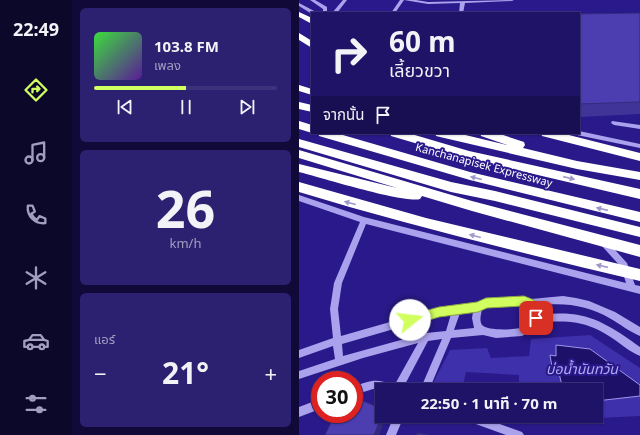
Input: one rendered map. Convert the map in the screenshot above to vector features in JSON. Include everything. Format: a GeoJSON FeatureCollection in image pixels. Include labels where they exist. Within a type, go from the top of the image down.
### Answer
{"type":"FeatureCollection","features":[{"type":"Feature","properties":{"kind":"highway"},"geometry":{"type":"LineString","coordinates":[[299,14],[311,21]]}},
{"type":"Feature","properties":{"kind":"highway"},"geometry":{"type":"LineString","coordinates":[[299,36],[311,44]]}},
{"type":"Feature","properties":{"kind":"highway"},"geometry":{"type":"LineString","coordinates":[[299,88],[311,92]]}},
{"type":"Feature","properties":{"kind":"highway"},"geometry":{"type":"LineString","coordinates":[[299,105],[311,109]]}},
{"type":"Feature","properties":{"kind":"highway"},"geometry":{"type":"LineString","coordinates":[[299,125],[311,130]]}},
{"type":"Feature","properties":{"kind":"highway","name":"Kanchanapisek Expressway"},"geometry":{"type":"LineString","coordinates":[[326,134],[470,176],[640,217]]}},
{"type":"Feature","properties":{"kind":"highway","name":"Kanchanapisek Expressway"},"geometry":{"type":"LineString","coordinates":[[398,134],[469,155],[640,194]]}},
{"type":"Feature","properties":{"kind":"highway"},"geometry":{"type":"LineString","coordinates":[[445,134],[577,165],[640,176]]}},
{"type":"Feature","properties":{"kind":"highway"},"geometry":{"type":"LineString","coordinates":[[488,134],[535,149],[640,176]]}},
{"type":"Feature","properties":{"kind":"highway"},"geometry":{"type":"LineString","coordinates":[[550,134],[640,157]]}},
{"type":"Feature","properties":{"kind":"highway"},"geometry":{"type":"LineString","coordinates":[[299,143],[451,187],[495,196],[640,232]]}},
{"type":"Feature","properties":{"kind":"highway"},"geometry":{"type":"LineString","coordinates":[[299,154],[472,206],[603,242],[640,250]]}},
{"type":"Feature","properties":{"kind":"highway"},"geometry":{"type":"LineString","coordinates":[[299,168],[393,192],[472,206]]}},
{"type":"Feature","properties":{"kind":"highway"},"geometry":{"type":"LineString","coordinates":[[299,187],[335,199],[484,239],[640,275]]}},
{"type":"Feature","properties":{"kind":"street"},"geometry":{"type":"LineString","coordinates":[[312,0],[325,8],[325,12]]}},
{"type":"Feature","properties":{"kind":"street"},"geometry":{"type":"LineString","coordinates":[[335,12],[345,0]]}},
{"type":"Feature","properties":{"kind":"street"},"geometry":{"type":"LineString","coordinates":[[394,12],[402,0]]}},
{"type":"Feature","properties":{"kind":"street"},"geometry":{"type":"LineString","coordinates":[[406,0],[428,3],[440,1],[463,2],[512,0]]}},
{"type":"Feature","properties":{"kind":"street"},"geometry":{"type":"LineString","coordinates":[[461,12],[463,2]]}},
{"type":"Feature","properties":{"kind":"street"},"geometry":{"type":"LineString","coordinates":[[299,4],[312,12]]}},
{"type":"Feature","properties":{"kind":"street"},"geometry":{"type":"LineString","coordinates":[[614,123],[640,127]]}},
{"type":"Feature","properties":{"kind":"street"},"geometry":{"type":"LineString","coordinates":[[580,133],[640,146]]}},
{"type":"Feature","properties":{"kind":"street"},"geometry":{"type":"LineString","coordinates":[[299,198],[364,220],[640,290]]}},
{"type":"Feature","properties":{"kind":"street"},"geometry":{"type":"LineString","coordinates":[[339,361],[335,308],[339,283],[364,220]]}},
{"type":"Feature","properties":{"kind":"street"},"geometry":{"type":"LineString","coordinates":[[603,242],[624,265],[632,288]]}},
{"type":"Feature","properties":{"kind":"street"},"geometry":{"type":"LineString","coordinates":[[299,354],[337,341],[439,312],[478,307],[492,302],[524,301],[531,303],[551,300],[569,300],[584,303],[604,310],[640,332]]}},
{"type":"Feature","properties":{"kind":"street"},"geometry":{"type":"LineString","coordinates":[[299,375],[339,361],[425,337],[481,331],[489,334],[522,332],[533,325],[536,318],[535,311],[531,303]]}},
{"type":"Feature","properties":{"kind":"street"},"geometry":{"type":"LineString","coordinates":[[478,307],[478,323],[481,331]]}},
{"type":"Feature","properties":{"kind":"street"},"geometry":{"type":"LineString","coordinates":[[427,383],[449,334],[457,309]]}},
{"type":"Feature","properties":{"kind":"street"},"geometry":{"type":"LineString","coordinates":[[536,318],[572,317],[587,320],[601,326],[640,352]]}},
{"type":"Feature","properties":{"kind":"street"},"geometry":{"type":"LineString","coordinates":[[401,383],[425,337]]}},
{"type":"Feature","properties":{"kind":"street"},"geometry":{"type":"LineString","coordinates":[[363,388],[375,384]]}},
{"type":"Feature","properties":{"kind":"street"},"geometry":{"type":"LineString","coordinates":[[299,412],[311,407]]}},
{"type":"Feature","properties":{"kind":"street"},"geometry":{"type":"LineString","coordinates":[[391,435],[396,423]]}},
{"type":"Feature","properties":{"kind":"street"},"geometry":{"type":"LineString","coordinates":[[485,423],[519,435]]}},
{"type":"Feature","properties":{"kind":"shaded area"},"geometry":{"type":"Polygon","coordinates":[[[590,335],[640,368],[640,416],[603,418],[603,383],[519,383],[519,375],[466,372],[464,383],[433,383],[450,350],[487,348],[491,358],[529,356],[531,339],[590,335]]]}},
{"type":"Feature","properties":{"kind":"water","name":"บ่อน้ำนันทวัน"},"geometry":{"type":"Polygon","coordinates":[[[556,345],[590,349],[640,385],[640,396],[603,400],[603,383],[561,383],[559,373],[553,373],[550,355],[556,356],[556,345]]]}},
{"type":"Feature","properties":{"kind":"building"},"geometry":{"type":"Polygon","coordinates":[[[640,13],[640,102],[580,104],[580,14],[640,13]]]}},
{"type":"Feature","properties":{"kind":"building"},"geometry":{"type":"Polygon","coordinates":[[[363,401],[375,406],[375,423],[379,423],[374,435],[325,435],[331,423],[363,423],[363,401]]]}},
{"type":"Feature","properties":{"kind":"building"},"geometry":{"type":"Polygon","coordinates":[[[417,433],[429,435],[417,435],[417,433]]]}},
{"type":"Feature","properties":{"kind":"route"},"geometry":{"type":"LineString","coordinates":[[410,320],[459,308],[478,307],[486,303],[524,301],[531,303],[535,311],[536,318]]}}]}
